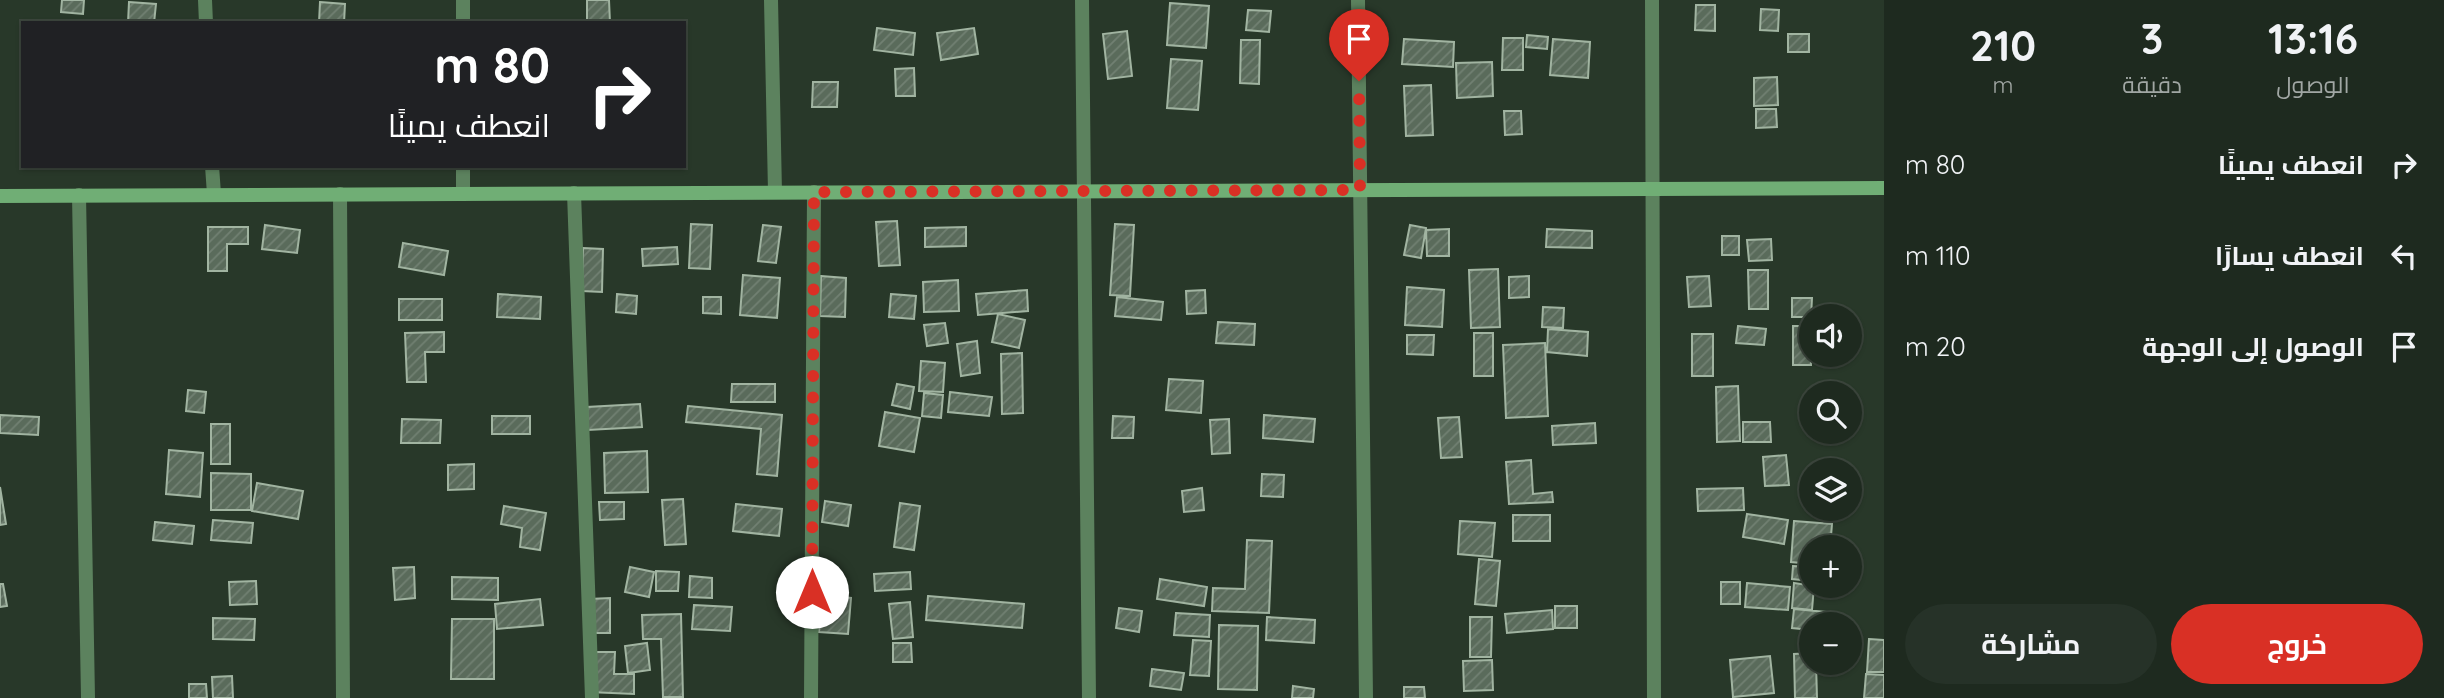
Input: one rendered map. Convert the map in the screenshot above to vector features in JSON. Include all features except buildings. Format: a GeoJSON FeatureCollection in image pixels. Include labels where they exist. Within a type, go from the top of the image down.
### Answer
{"type":"FeatureCollection","features":[{"type":"Feature","properties":{"kind":"street"},"geometry":{"type":"LineString","coordinates":[[205,0],[206,21]]}},
{"type":"Feature","properties":{"kind":"street"},"geometry":{"type":"LineString","coordinates":[[463,0],[463,21]]}},
{"type":"Feature","properties":{"kind":"street"},"geometry":{"type":"LineString","coordinates":[[771,0],[775,192]]}},
{"type":"Feature","properties":{"kind":"street"},"geometry":{"type":"LineString","coordinates":[[1082,0],[1089,698]]}},
{"type":"Feature","properties":{"kind":"street"},"geometry":{"type":"LineString","coordinates":[[1358,0],[1366,698]]}},
{"type":"Feature","properties":{"kind":"street"},"geometry":{"type":"LineString","coordinates":[[1652,0],[1654,698]]}},
{"type":"Feature","properties":{"kind":"street"},"geometry":{"type":"LineString","coordinates":[[212,168],[214,194]]}},
{"type":"Feature","properties":{"kind":"street"},"geometry":{"type":"LineString","coordinates":[[463,168],[463,194]]}},
{"type":"Feature","properties":{"kind":"street"},"geometry":{"type":"LineString","coordinates":[[0,195],[1884,188]]}},
{"type":"Feature","properties":{"kind":"street"},"geometry":{"type":"LineString","coordinates":[[811,698],[814,192]]}},
{"type":"Feature","properties":{"kind":"street"},"geometry":{"type":"LineString","coordinates":[[574,193],[592,698]]}},
{"type":"Feature","properties":{"kind":"street"},"geometry":{"type":"LineString","coordinates":[[340,194],[343,698]]}},
{"type":"Feature","properties":{"kind":"street"},"geometry":{"type":"LineString","coordinates":[[79,195],[88,698]]}},
{"type":"Feature","properties":{"kind":"route"},"geometry":{"type":"LineString","coordinates":[[812,592],[814,192],[1360,190],[1359,81]]}}]}
